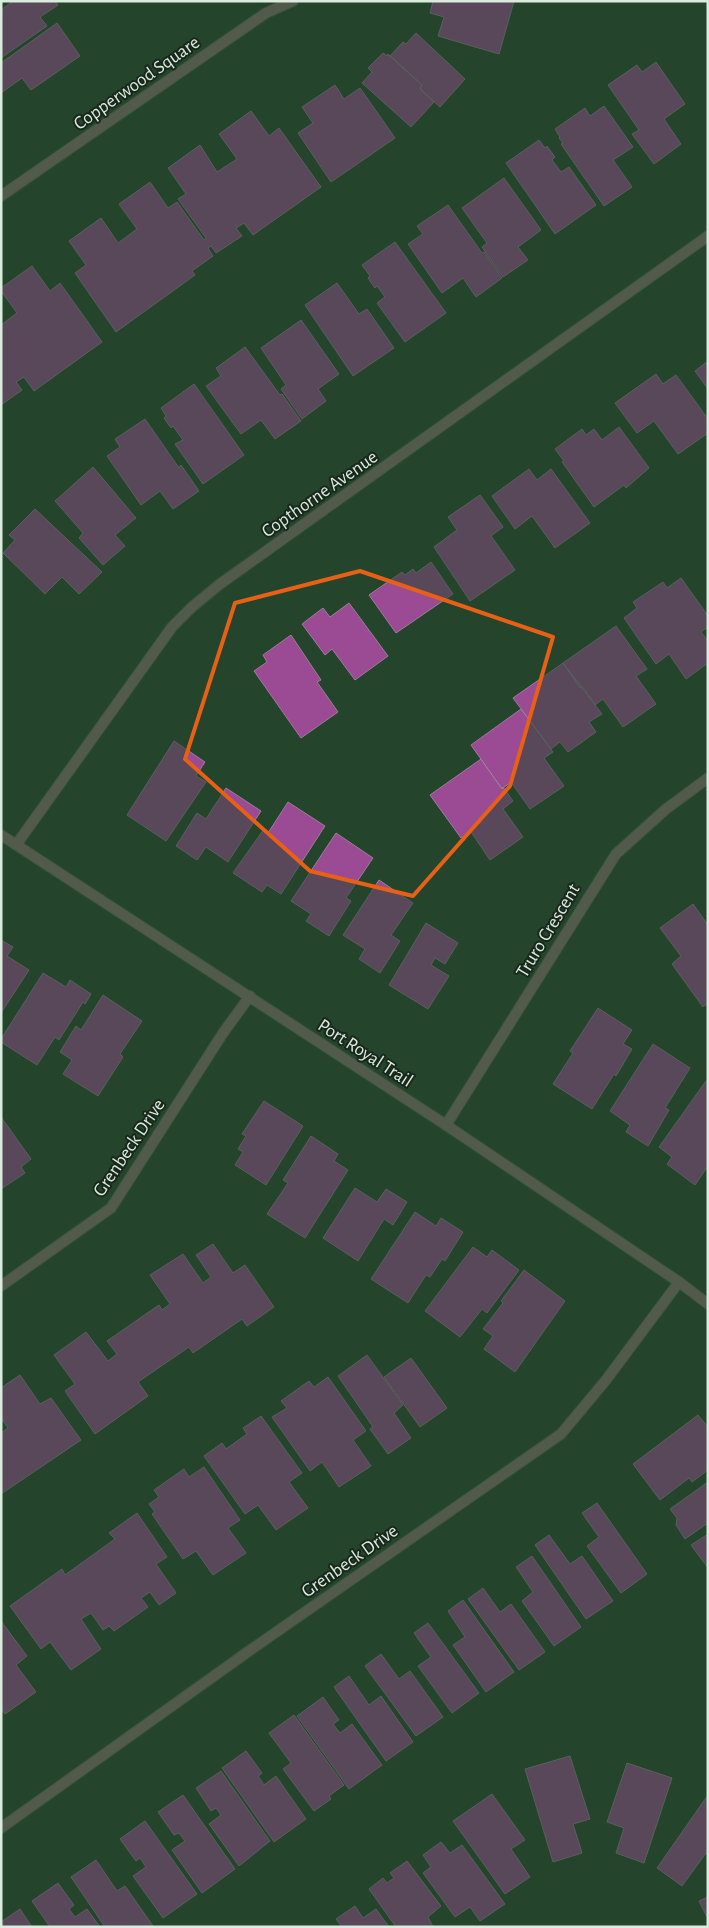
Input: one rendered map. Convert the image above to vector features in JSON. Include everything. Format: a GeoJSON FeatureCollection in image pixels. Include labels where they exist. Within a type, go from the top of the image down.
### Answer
{"type":"FeatureCollection","features":[{"type":"Feature","properties":{"kind":"street","name":"Copperwood Square"},"geometry":{"type":"LineString","coordinates":[[1,196],[266,13],[292,1]]}},
{"type":"Feature","properties":{"kind":"street","name":"Copthorne Avenue"},"geometry":{"type":"LineString","coordinates":[[16,845],[172,627],[192,607],[220,584],[708,236]]}},
{"type":"Feature","properties":{"kind":"street","name":"Truro Crescent"},"geometry":{"type":"LineString","coordinates":[[446,1125],[616,854],[666,809],[708,778]]}},
{"type":"Feature","properties":{"kind":"street","name":"Port Royal Trail"},"geometry":{"type":"LineString","coordinates":[[1,835],[446,1125],[679,1282],[708,1304]]}},
{"type":"Feature","properties":{"kind":"street","name":"Grenbeck Drive"},"geometry":{"type":"LineString","coordinates":[[1,1286],[111,1208],[250,996]]}},
{"type":"Feature","properties":{"kind":"street","name":"Grenbeck Drive"},"geometry":{"type":"LineString","coordinates":[[1,1828],[249,1651],[562,1434],[606,1380],[679,1282]]}},
{"type":"Feature","properties":{"kind":"highlighted area"},"geometry":{"type":"Polygon","coordinates":[[[360,571],[553,637],[510,786],[413,896],[310,871],[185,759],[235,603],[360,571]]]}},
{"type":"Feature","properties":{"kind":"building"},"geometry":{"type":"Polygon","coordinates":[[[13,1],[55,1],[58,5],[40,17],[47,26],[1,58],[1,10],[13,1]]]}},
{"type":"Feature","properties":{"kind":"building"},"geometry":{"type":"Polygon","coordinates":[[[433,1],[514,1],[499,54],[438,36],[444,17],[430,13],[433,1]]]}},
{"type":"Feature","properties":{"kind":"building"},"geometry":{"type":"Polygon","coordinates":[[[57,23],[80,56],[31,90],[22,78],[1,93],[1,63],[57,23]]]}},
{"type":"Feature","properties":{"kind":"building"},"geometry":{"type":"Polygon","coordinates":[[[416,33],[465,79],[440,107],[420,89],[422,85],[390,56],[403,42],[406,44],[416,33]]]}},
{"type":"Feature","properties":{"kind":"building"},"geometry":{"type":"Polygon","coordinates":[[[383,53],[387,56],[388,54],[422,85],[420,89],[434,102],[411,127],[362,83],[372,72],[368,68],[383,53]]]}},
{"type":"Feature","properties":{"kind":"building"},"geometry":{"type":"Polygon","coordinates":[[[656,62],[685,104],[664,119],[681,144],[654,164],[632,134],[639,130],[608,85],[637,65],[642,72],[656,62]]]}},
{"type":"Feature","properties":{"kind":"building"},"geometry":{"type":"Polygon","coordinates":[[[335,85],[344,99],[360,88],[395,138],[331,182],[298,133],[313,123],[302,107],[335,85]]]}},
{"type":"Feature","properties":{"kind":"building"},"geometry":{"type":"Polygon","coordinates":[[[604,106],[633,147],[613,160],[632,187],[604,206],[561,144],[563,143],[555,129],[585,108],[590,116],[604,106]]]}},
{"type":"Feature","properties":{"kind":"building"},"geometry":{"type":"Polygon","coordinates":[[[251,111],[269,136],[279,128],[321,187],[253,235],[244,223],[236,228],[242,236],[216,253],[211,246],[208,248],[213,256],[192,271],[195,275],[116,332],[75,273],[86,265],[69,241],[101,218],[118,243],[137,229],[119,204],[150,182],[168,208],[177,202],[204,240],[206,238],[178,199],[186,194],[168,168],[200,145],[217,172],[237,159],[219,134],[251,111]]]}},
{"type":"Feature","properties":{"kind":"building"},"geometry":{"type":"Polygon","coordinates":[[[539,140],[545,148],[547,146],[555,157],[552,160],[561,172],[569,167],[596,205],[555,234],[506,163],[539,140]]]}},
{"type":"Feature","properties":{"kind":"building"},"geometry":{"type":"Polygon","coordinates":[[[504,178],[541,230],[518,247],[528,260],[503,277],[482,247],[487,243],[462,208],[504,178]]]}},
{"type":"Feature","properties":{"kind":"building"},"geometry":{"type":"Polygon","coordinates":[[[448,205],[502,278],[476,297],[463,278],[442,293],[408,244],[423,234],[417,226],[448,205]]]}},
{"type":"Feature","properties":{"kind":"building"},"geometry":{"type":"Polygon","coordinates":[[[395,242],[446,313],[405,342],[377,303],[385,297],[377,286],[375,288],[368,278],[370,276],[362,265],[395,242]]]}},
{"type":"Feature","properties":{"kind":"building"},"geometry":{"type":"Polygon","coordinates":[[[32,266],[50,291],[60,283],[102,342],[34,391],[24,377],[16,382],[22,390],[1,405],[1,325],[17,313],[1,291],[1,288],[32,266]]]}},
{"type":"Feature","properties":{"kind":"building"},"geometry":{"type":"Polygon","coordinates":[[[337,283],[359,314],[367,309],[394,348],[353,376],[305,305],[337,283]]]}},
{"type":"Feature","properties":{"kind":"building"},"geometry":{"type":"Polygon","coordinates":[[[301,320],[339,374],[318,389],[326,401],[302,419],[281,389],[286,385],[261,348],[301,320]]]}},
{"type":"Feature","properties":{"kind":"building"},"geometry":{"type":"Polygon","coordinates":[[[245,347],[301,421],[275,439],[261,420],[241,434],[206,386],[221,376],[216,368],[245,347]]]}},
{"type":"Feature","properties":{"kind":"building"},"geometry":{"type":"Polygon","coordinates":[[[708,361],[708,389],[695,371],[708,361]]]}},
{"type":"Feature","properties":{"kind":"building"},"geometry":{"type":"Polygon","coordinates":[[[656,374],[663,384],[676,375],[708,419],[708,433],[678,454],[654,421],[637,433],[615,403],[656,374]]]}},
{"type":"Feature","properties":{"kind":"building"},"geometry":{"type":"Polygon","coordinates":[[[194,384],[244,455],[203,484],[175,444],[183,440],[173,426],[171,428],[164,418],[166,416],[161,408],[194,384]]]}},
{"type":"Feature","properties":{"kind":"building"},"geometry":{"type":"Polygon","coordinates":[[[145,419],[179,468],[181,465],[199,491],[173,509],[160,491],[141,505],[107,456],[120,447],[115,439],[145,419]]]}},
{"type":"Feature","properties":{"kind":"building"},"geometry":{"type":"Polygon","coordinates":[[[619,427],[649,468],[626,488],[624,485],[594,507],[555,449],[582,429],[586,435],[594,429],[602,440],[619,427]]]}},
{"type":"Feature","properties":{"kind":"building"},"geometry":{"type":"Polygon","coordinates":[[[93,467],[136,518],[115,535],[125,546],[103,565],[79,538],[83,533],[55,501],[93,467]]]}},
{"type":"Feature","properties":{"kind":"building"},"geometry":{"type":"Polygon","coordinates":[[[529,469],[537,480],[551,469],[590,523],[555,548],[532,516],[515,529],[492,496],[529,469]]]}},
{"type":"Feature","properties":{"kind":"building"},"geometry":{"type":"Polygon","coordinates":[[[480,495],[503,527],[491,536],[515,570],[470,601],[434,547],[457,530],[448,517],[480,495]]]}},
{"type":"Feature","properties":{"kind":"building"},"geometry":{"type":"Polygon","coordinates":[[[35,509],[102,572],[79,594],[62,577],[45,594],[3,553],[15,540],[9,535],[35,509]]]}},
{"type":"Feature","properties":{"kind":"building"},"geometry":{"type":"Polygon","coordinates":[[[431,562],[453,594],[396,633],[369,595],[402,572],[405,575],[413,569],[416,573],[431,562]]]}},
{"type":"Feature","properties":{"kind":"building"},"geometry":{"type":"Polygon","coordinates":[[[681,578],[708,616],[708,627],[701,632],[708,641],[708,663],[686,679],[669,654],[656,664],[624,618],[637,608],[633,602],[663,582],[667,588],[681,578]]]}},
{"type":"Feature","properties":{"kind":"building"},"geometry":{"type":"Polygon","coordinates":[[[349,603],[388,656],[355,680],[332,649],[325,655],[302,624],[323,608],[330,617],[349,603]]]}},
{"type":"Feature","properties":{"kind":"building"},"geometry":{"type":"Polygon","coordinates":[[[616,626],[647,669],[636,676],[656,704],[623,727],[603,699],[595,705],[582,686],[580,688],[563,663],[616,626]]]}},
{"type":"Feature","properties":{"kind":"building"},"geometry":{"type":"Polygon","coordinates":[[[291,635],[321,680],[317,682],[338,712],[301,738],[254,671],[267,662],[263,655],[291,635]]]}},
{"type":"Feature","properties":{"kind":"building"},"geometry":{"type":"Polygon","coordinates":[[[563,663],[602,714],[589,722],[596,732],[568,752],[560,742],[551,749],[513,698],[563,663]]]}},
{"type":"Feature","properties":{"kind":"building"},"geometry":{"type":"Polygon","coordinates":[[[521,709],[553,752],[544,758],[564,786],[530,809],[511,782],[502,789],[471,745],[521,709]]]}},
{"type":"Feature","properties":{"kind":"building"},"geometry":{"type":"Polygon","coordinates":[[[174,741],[205,762],[196,776],[206,782],[166,841],[127,815],[174,741]]]}},
{"type":"Feature","properties":{"kind":"building"},"geometry":{"type":"Polygon","coordinates":[[[481,759],[513,801],[503,809],[523,837],[490,860],[471,832],[461,838],[430,795],[481,759]]]}},
{"type":"Feature","properties":{"kind":"building"},"geometry":{"type":"Polygon","coordinates":[[[226,788],[261,811],[228,862],[206,847],[197,860],[176,846],[197,813],[206,819],[226,788]]]}},
{"type":"Feature","properties":{"kind":"building"},"geometry":{"type":"Polygon","coordinates":[[[288,802],[325,826],[281,894],[267,885],[262,892],[233,873],[264,829],[268,833],[288,802]]]}},
{"type":"Feature","properties":{"kind":"building"},"geometry":{"type":"Polygon","coordinates":[[[336,833],[373,858],[346,898],[351,901],[329,936],[306,921],[311,914],[291,901],[336,833]]]}},
{"type":"Feature","properties":{"kind":"building"},"geometry":{"type":"Polygon","coordinates":[[[379,880],[413,903],[391,935],[400,941],[380,973],[359,959],[365,949],[343,935],[379,880]]]}},
{"type":"Feature","properties":{"kind":"building"},"geometry":{"type":"Polygon","coordinates":[[[693,904],[708,925],[708,1003],[703,1007],[672,964],[681,956],[660,928],[693,904]]]}},
{"type":"Feature","properties":{"kind":"building"},"geometry":{"type":"Polygon","coordinates":[[[426,923],[458,943],[445,964],[435,958],[431,965],[449,976],[428,1009],[389,985],[426,923]]]}},
{"type":"Feature","properties":{"kind":"building"},"geometry":{"type":"Polygon","coordinates":[[[1,940],[13,947],[7,956],[29,970],[1,1013],[1,940]]]}},
{"type":"Feature","properties":{"kind":"building"},"geometry":{"type":"Polygon","coordinates":[[[43,973],[66,987],[70,980],[91,994],[85,1004],[83,1002],[59,1040],[55,1037],[37,1065],[1,1042],[1,1039],[43,973]]]}},
{"type":"Feature","properties":{"kind":"building"},"geometry":{"type":"Polygon","coordinates":[[[103,995],[142,1021],[120,1054],[123,1057],[98,1096],[63,1074],[72,1060],[60,1052],[76,1026],[81,1030],[103,995]]]}},
{"type":"Feature","properties":{"kind":"building"},"geometry":{"type":"Polygon","coordinates":[[[598,1008],[632,1030],[623,1044],[632,1049],[616,1076],[614,1074],[592,1109],[553,1084],[573,1053],[570,1051],[598,1008]]]}},
{"type":"Feature","properties":{"kind":"building"},"geometry":{"type":"Polygon","coordinates":[[[653,1044],[690,1068],[665,1108],[669,1110],[648,1146],[626,1132],[630,1125],[610,1111],[653,1044]]]}},
{"type":"Feature","properties":{"kind":"building"},"geometry":{"type":"Polygon","coordinates":[[[706,1081],[708,1082],[708,1166],[695,1185],[667,1164],[672,1157],[659,1147],[706,1081]]]}},
{"type":"Feature","properties":{"kind":"building"},"geometry":{"type":"Polygon","coordinates":[[[264,1101],[303,1126],[266,1185],[235,1165],[243,1152],[238,1149],[246,1136],[242,1134],[264,1101]]]}},
{"type":"Feature","properties":{"kind":"building"},"geometry":{"type":"Polygon","coordinates":[[[1,1117],[31,1159],[21,1167],[25,1173],[1,1189],[1,1117]]]}},
{"type":"Feature","properties":{"kind":"building"},"geometry":{"type":"Polygon","coordinates":[[[311,1136],[338,1154],[334,1161],[348,1170],[305,1238],[267,1214],[288,1183],[283,1180],[311,1136]]]}},
{"type":"Feature","properties":{"kind":"building"},"geometry":{"type":"Polygon","coordinates":[[[355,1188],[377,1202],[386,1189],[407,1202],[393,1225],[384,1219],[358,1261],[323,1238],[355,1188]]]}},
{"type":"Feature","properties":{"kind":"building"},"geometry":{"type":"Polygon","coordinates":[[[415,1212],[436,1226],[441,1218],[463,1232],[445,1261],[442,1259],[430,1277],[426,1275],[408,1303],[371,1279],[415,1212]]]}},
{"type":"Feature","properties":{"kind":"building"},"geometry":{"type":"Polygon","coordinates":[[[213,1244],[233,1273],[245,1265],[274,1307],[247,1326],[242,1319],[193,1353],[189,1347],[138,1382],[148,1396],[95,1434],[65,1391],[75,1384],[54,1355],[86,1332],[108,1361],[117,1354],[107,1341],[159,1305],[162,1310],[170,1304],[150,1275],[183,1254],[203,1283],[211,1277],[196,1255],[213,1244]]]}},
{"type":"Feature","properties":{"kind":"building"},"geometry":{"type":"Polygon","coordinates":[[[473,1247],[487,1257],[492,1250],[519,1270],[487,1313],[482,1309],[460,1337],[425,1311],[473,1247]]]}},
{"type":"Feature","properties":{"kind":"building"},"geometry":{"type":"Polygon","coordinates":[[[524,1270],[565,1301],[515,1372],[484,1349],[493,1336],[483,1329],[503,1303],[501,1301],[524,1270]]]}},
{"type":"Feature","properties":{"kind":"building"},"geometry":{"type":"Polygon","coordinates":[[[367,1355],[403,1405],[394,1413],[411,1438],[388,1454],[370,1429],[373,1427],[338,1376],[367,1355]]]}},
{"type":"Feature","properties":{"kind":"building"},"geometry":{"type":"Polygon","coordinates":[[[411,1358],[447,1408],[420,1427],[384,1377],[411,1358]]]}},
{"type":"Feature","properties":{"kind":"building"},"geometry":{"type":"Polygon","coordinates":[[[20,1375],[40,1404],[51,1398],[81,1440],[1,1494],[1,1433],[8,1428],[1,1418],[1,1388],[20,1375]]]}},
{"type":"Feature","properties":{"kind":"building"},"geometry":{"type":"Polygon","coordinates":[[[328,1377],[366,1431],[353,1440],[371,1466],[339,1487],[322,1462],[310,1471],[272,1417],[287,1408],[281,1401],[309,1381],[314,1387],[328,1377]]]}},
{"type":"Feature","properties":{"kind":"building"},"geometry":{"type":"Polygon","coordinates":[[[698,1415],[708,1427],[708,1470],[692,1482],[689,1478],[660,1500],[633,1464],[698,1415]]]}},
{"type":"Feature","properties":{"kind":"building"},"geometry":{"type":"Polygon","coordinates":[[[261,1416],[302,1473],[289,1482],[308,1508],[276,1530],[258,1505],[245,1514],[204,1456],[222,1443],[226,1449],[247,1434],[243,1428],[261,1416]]]}},
{"type":"Feature","properties":{"kind":"building"},"geometry":{"type":"Polygon","coordinates":[[[204,1467],[240,1520],[228,1528],[246,1553],[213,1575],[196,1551],[183,1559],[152,1514],[155,1512],[149,1504],[159,1497],[154,1490],[184,1469],[189,1477],[204,1467]]]}},
{"type":"Feature","properties":{"kind":"building"},"geometry":{"type":"Polygon","coordinates":[[[708,1482],[708,1523],[685,1539],[676,1525],[677,1518],[670,1509],[708,1482]]]}},
{"type":"Feature","properties":{"kind":"building"},"geometry":{"type":"Polygon","coordinates":[[[597,1503],[647,1574],[621,1593],[587,1546],[599,1537],[582,1513],[597,1503]]]}},
{"type":"Feature","properties":{"kind":"building"},"geometry":{"type":"Polygon","coordinates":[[[137,1513],[167,1557],[156,1564],[176,1593],[159,1605],[150,1592],[141,1598],[148,1607],[114,1631],[109,1626],[103,1630],[91,1613],[81,1619],[101,1649],[71,1670],[50,1642],[41,1649],[10,1606],[62,1569],[65,1575],[115,1539],[109,1533],[137,1513]]]}},
{"type":"Feature","properties":{"kind":"building"},"geometry":{"type":"Polygon","coordinates":[[[708,1534],[708,1568],[691,1545],[708,1534]]]}},
{"type":"Feature","properties":{"kind":"building"},"geometry":{"type":"Polygon","coordinates":[[[549,1535],[570,1564],[582,1556],[613,1601],[586,1619],[535,1545],[549,1535]]]}},
{"type":"Feature","properties":{"kind":"building"},"geometry":{"type":"Polygon","coordinates":[[[532,1556],[581,1627],[554,1646],[522,1601],[533,1592],[516,1567],[532,1556]]]}},
{"type":"Feature","properties":{"kind":"building"},"geometry":{"type":"Polygon","coordinates":[[[483,1588],[500,1612],[511,1604],[545,1652],[519,1670],[468,1599],[483,1588]]]}},
{"type":"Feature","properties":{"kind":"building"},"geometry":{"type":"Polygon","coordinates":[[[463,1600],[514,1672],[486,1692],[453,1645],[465,1637],[448,1611],[463,1600]]]}},
{"type":"Feature","properties":{"kind":"building"},"geometry":{"type":"Polygon","coordinates":[[[1,1621],[27,1656],[16,1665],[36,1692],[5,1714],[1,1709],[1,1621]]]}},
{"type":"Feature","properties":{"kind":"building"},"geometry":{"type":"Polygon","coordinates":[[[428,1623],[479,1693],[452,1713],[418,1666],[431,1657],[414,1633],[428,1623]]]}},
{"type":"Feature","properties":{"kind":"building"},"geometry":{"type":"Polygon","coordinates":[[[381,1654],[399,1679],[410,1671],[443,1717],[416,1736],[365,1666],[381,1654]]]}},
{"type":"Feature","properties":{"kind":"building"},"geometry":{"type":"Polygon","coordinates":[[[349,1676],[369,1705],[381,1696],[413,1742],[386,1761],[334,1687],[349,1676]]]}},
{"type":"Feature","properties":{"kind":"building"},"geometry":{"type":"Polygon","coordinates":[[[323,1697],[339,1720],[333,1724],[340,1733],[352,1724],[382,1765],[349,1789],[297,1716],[323,1697]]]}},
{"type":"Feature","properties":{"kind":"building"},"geometry":{"type":"Polygon","coordinates":[[[294,1715],[344,1785],[329,1796],[331,1799],[314,1811],[283,1769],[291,1763],[269,1733],[294,1715]]]}},
{"type":"Feature","properties":{"kind":"building"},"geometry":{"type":"Polygon","coordinates":[[[246,1751],[262,1773],[258,1776],[264,1785],[276,1776],[306,1819],[274,1842],[222,1768],[246,1751]]]}},
{"type":"Feature","properties":{"kind":"building"},"geometry":{"type":"Polygon","coordinates":[[[570,1756],[590,1819],[573,1824],[582,1853],[553,1862],[525,1769],[570,1756]]]}},
{"type":"Feature","properties":{"kind":"building"},"geometry":{"type":"Polygon","coordinates":[[[627,1763],[672,1778],[644,1863],[616,1853],[624,1828],[607,1822],[627,1763]]]}},
{"type":"Feature","properties":{"kind":"building"},"geometry":{"type":"Polygon","coordinates":[[[221,1771],[270,1841],[239,1866],[209,1824],[221,1815],[216,1808],[211,1811],[196,1788],[221,1771]]]}},
{"type":"Feature","properties":{"kind":"building"},"geometry":{"type":"Polygon","coordinates":[[[492,1794],[525,1840],[511,1849],[530,1877],[505,1894],[453,1821],[492,1794]]]}},
{"type":"Feature","properties":{"kind":"building"},"geometry":{"type":"Polygon","coordinates":[[[183,1795],[235,1869],[202,1893],[172,1850],[185,1841],[179,1833],[174,1835],[158,1812],[183,1795]]]}},
{"type":"Feature","properties":{"kind":"building"},"geometry":{"type":"Polygon","coordinates":[[[708,1795],[708,1854],[706,1853],[682,1886],[657,1868],[708,1795]]]}},
{"type":"Feature","properties":{"kind":"building"},"geometry":{"type":"Polygon","coordinates":[[[145,1821],[197,1894],[163,1918],[133,1876],[146,1867],[140,1858],[136,1861],[120,1839],[145,1821]]]}},
{"type":"Feature","properties":{"kind":"building"},"geometry":{"type":"Polygon","coordinates":[[[441,1842],[450,1853],[462,1845],[505,1904],[480,1921],[470,1907],[455,1917],[423,1873],[431,1867],[423,1855],[441,1842]]]}},
{"type":"Feature","properties":{"kind":"building"},"geometry":{"type":"Polygon","coordinates":[[[96,1860],[117,1891],[125,1886],[153,1926],[105,1927],[71,1877],[96,1860]]]}},
{"type":"Feature","properties":{"kind":"building"},"geometry":{"type":"Polygon","coordinates":[[[407,1861],[441,1906],[428,1917],[433,1927],[396,1927],[369,1889],[383,1878],[387,1883],[394,1878],[390,1873],[407,1861]]]}},
{"type":"Feature","properties":{"kind":"building"},"geometry":{"type":"Polygon","coordinates":[[[58,1883],[74,1905],[69,1909],[75,1917],[87,1909],[100,1927],[50,1927],[32,1901],[58,1883]]]}},
{"type":"Feature","properties":{"kind":"building"},"geometry":{"type":"Polygon","coordinates":[[[708,1897],[708,1919],[699,1901],[708,1897]]]}},
{"type":"Feature","properties":{"kind":"building"},"geometry":{"type":"Polygon","coordinates":[[[355,1906],[363,1918],[376,1909],[389,1927],[342,1927],[336,1919],[355,1906]]]}},
{"type":"Feature","properties":{"kind":"building"},"geometry":{"type":"Polygon","coordinates":[[[20,1909],[32,1927],[1,1927],[1,1922],[20,1909]]]}}]}
